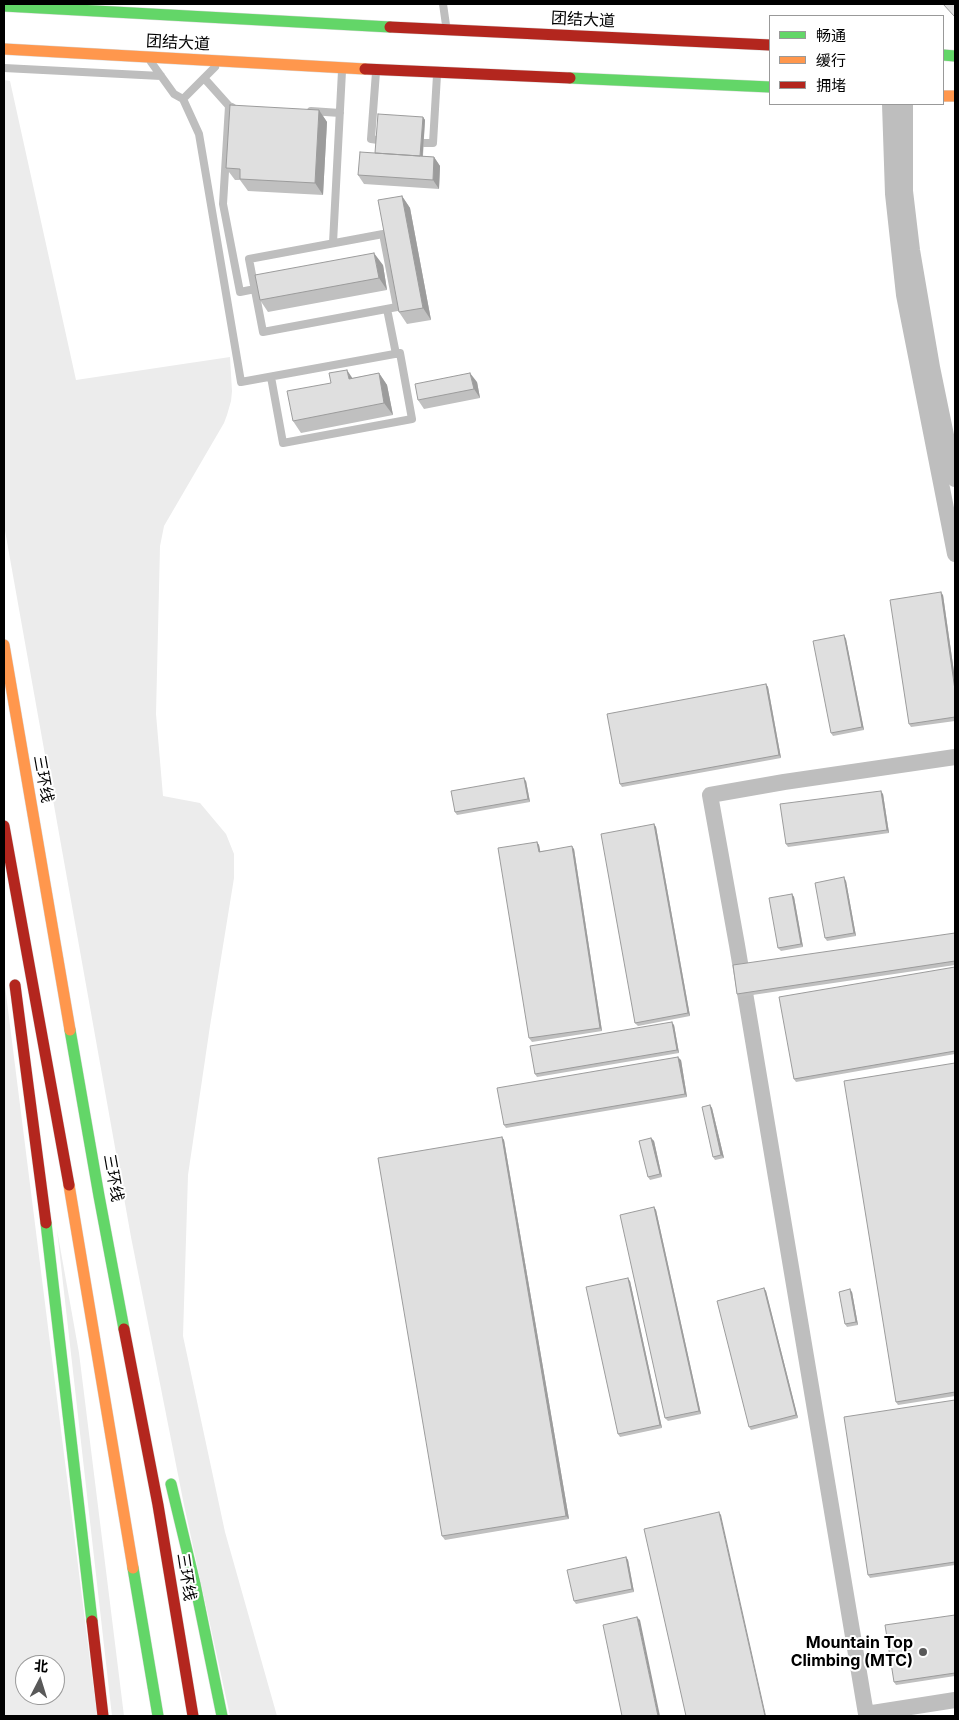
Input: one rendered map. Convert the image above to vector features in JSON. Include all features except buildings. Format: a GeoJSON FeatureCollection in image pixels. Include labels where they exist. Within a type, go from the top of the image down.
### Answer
{"type":"FeatureCollection","features":[{"type":"Feature","properties":{"kind":"main road","name":"团结大道"},"geometry":{"type":"LineString","coordinates":[[4,6],[769,45]]}},
{"type":"Feature","properties":{"kind":"main road","name":"团结大道"},"geometry":{"type":"LineString","coordinates":[[4,49],[376,70],[769,87]]}},
{"type":"Feature","properties":{"kind":"main road","name":"三环线"},"geometry":{"type":"LineString","coordinates":[[4,645],[99,1196],[158,1505],[193,1716]]}},
{"type":"Feature","properties":{"kind":"main road"},"geometry":{"type":"LineString","coordinates":[[4,826],[70,1188],[158,1716]]}},
{"type":"Feature","properties":{"kind":"main road"},"geometry":{"type":"LineString","coordinates":[[11,933],[13,878]]}},
{"type":"Feature","properties":{"kind":"main road"},"geometry":{"type":"LineString","coordinates":[[13,970],[45,1216],[103,1716]]}},
{"type":"Feature","properties":{"kind":"main road"},"geometry":{"type":"LineString","coordinates":[[99,1196],[117,1231]]}},
{"type":"Feature","properties":{"kind":"main road"},"geometry":{"type":"LineString","coordinates":[[170,1476],[222,1716]]}},
{"type":"Feature","properties":{"kind":"main road"},"geometry":{"type":"LineString","coordinates":[[142,1629],[147,1716]]}},
{"type":"Feature","properties":{"kind":"street"},"geometry":{"type":"LineString","coordinates":[[890,105],[893,194],[901,279],[955,554]]}},
{"type":"Feature","properties":{"kind":"street"},"geometry":{"type":"LineString","coordinates":[[905,105],[905,191],[912,250],[932,366],[955,479]]}},
{"type":"Feature","properties":{"kind":"street"},"geometry":{"type":"LineString","coordinates":[[955,757],[784,782],[710,795],[737,945],[866,1714],[955,1700]]}},
{"type":"Feature","properties":{"kind":"lane"},"geometry":{"type":"LineString","coordinates":[[443,4],[447,29]]}},
{"type":"Feature","properties":{"kind":"lane"},"geometry":{"type":"LineString","coordinates":[[148,58],[174,94],[183,99],[199,134],[241,382],[400,353],[412,419],[283,443],[271,377]]}},
{"type":"Feature","properties":{"kind":"lane"},"geometry":{"type":"LineString","coordinates":[[183,99],[220,62]]}},
{"type":"Feature","properties":{"kind":"lane"},"geometry":{"type":"LineString","coordinates":[[4,68],[161,76]]}},
{"type":"Feature","properties":{"kind":"lane"},"geometry":{"type":"LineString","coordinates":[[333,244],[342,68]]}},
{"type":"Feature","properties":{"kind":"lane"},"geometry":{"type":"LineString","coordinates":[[376,70],[371,140],[378,140]]}},
{"type":"Feature","properties":{"kind":"lane"},"geometry":{"type":"LineString","coordinates":[[424,143],[433,144],[437,73]]}},
{"type":"Feature","properties":{"kind":"lane"},"geometry":{"type":"LineString","coordinates":[[204,78],[229,106],[238,107]]}},
{"type":"Feature","properties":{"kind":"lane"},"geometry":{"type":"LineString","coordinates":[[229,106],[223,204],[240,292],[255,289]]}},
{"type":"Feature","properties":{"kind":"lane"},"geometry":{"type":"LineString","coordinates":[[303,111],[340,113]]}},
{"type":"Feature","properties":{"kind":"lane"},"geometry":{"type":"LineString","coordinates":[[383,234],[397,307],[263,332],[249,259],[333,244],[383,234]]}},
{"type":"Feature","properties":{"kind":"lane"},"geometry":{"type":"LineString","coordinates":[[388,309],[396,354]]}},
{"type":"Feature","properties":{"kind":"shaded area"},"geometry":{"type":"Polygon","coordinates":[[[4,80],[10,81],[76,380],[230,357],[232,391],[224,423],[164,526],[160,546],[156,714],[163,796],[200,803],[226,834],[234,854],[234,878],[188,1175],[183,1336],[225,1532],[277,1716],[230,1716],[184,1505],[131,1237],[4,525],[4,80]]]}},
{"type":"Feature","properties":{"kind":"shaded area"},"geometry":{"type":"Polygon","coordinates":[[[4,978],[97,1716],[4,1716],[4,978]]]}},
{"type":"Feature","properties":{"kind":"shaded area"},"geometry":{"type":"Polygon","coordinates":[[[57,1230],[79,1353],[124,1716],[112,1716],[57,1230]]]}},
{"type":"Feature","properties":{"kind":"traffic: fast"},"geometry":{"type":"LineString","coordinates":[[4,6],[390,27]]}},
{"type":"Feature","properties":{"kind":"traffic: fast"},"geometry":{"type":"LineString","coordinates":[[944,55],[955,56]]}},
{"type":"Feature","properties":{"kind":"traffic: fast"},"geometry":{"type":"LineString","coordinates":[[570,78],[769,87]]}},
{"type":"Feature","properties":{"kind":"traffic: fast"},"geometry":{"type":"LineString","coordinates":[[70,1030],[124,1329]]}},
{"type":"Feature","properties":{"kind":"traffic: fast"},"geometry":{"type":"LineString","coordinates":[[46,1223],[92,1621]]}},
{"type":"Feature","properties":{"kind":"traffic: fast"},"geometry":{"type":"LineString","coordinates":[[171,1484],[195,1584],[222,1716]]}},
{"type":"Feature","properties":{"kind":"traffic: fast"},"geometry":{"type":"LineString","coordinates":[[133,1568],[158,1716]]}},
{"type":"Feature","properties":{"kind":"traffic: slow"},"geometry":{"type":"LineString","coordinates":[[4,49],[365,69]]}},
{"type":"Feature","properties":{"kind":"traffic: slow"},"geometry":{"type":"LineString","coordinates":[[944,96],[955,96]]}},
{"type":"Feature","properties":{"kind":"traffic: slow"},"geometry":{"type":"LineString","coordinates":[[4,645],[70,1030]]}},
{"type":"Feature","properties":{"kind":"traffic: slow"},"geometry":{"type":"LineString","coordinates":[[69,1185],[133,1568]]}},
{"type":"Feature","properties":{"kind":"traffic: jam"},"geometry":{"type":"LineString","coordinates":[[390,27],[769,45]]}},
{"type":"Feature","properties":{"kind":"traffic: jam"},"geometry":{"type":"LineString","coordinates":[[365,69],[570,78]]}},
{"type":"Feature","properties":{"kind":"traffic: jam"},"geometry":{"type":"LineString","coordinates":[[4,826],[69,1185]]}},
{"type":"Feature","properties":{"kind":"traffic: jam"},"geometry":{"type":"LineString","coordinates":[[15,985],[46,1223]]}},
{"type":"Feature","properties":{"kind":"traffic: jam"},"geometry":{"type":"LineString","coordinates":[[124,1329],[158,1505],[193,1716]]}},
{"type":"Feature","properties":{"kind":"traffic: jam"},"geometry":{"type":"LineString","coordinates":[[92,1621],[103,1716]]}},
{"type":"Feature","properties":{"kind":"place","name":"Mountain Top Climbing (MTC)"},"geometry":{"type":"Point","coordinates":[923,1652]}}]}
